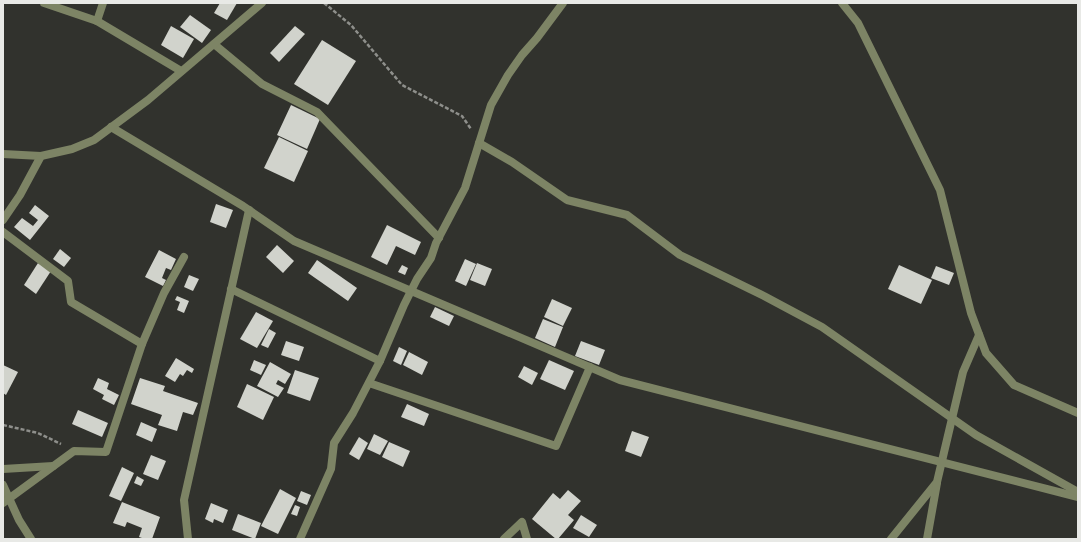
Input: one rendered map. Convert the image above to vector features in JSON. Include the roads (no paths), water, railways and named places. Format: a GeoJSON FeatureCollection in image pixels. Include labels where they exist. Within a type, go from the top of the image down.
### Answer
{"type":"FeatureCollection","features":[{"type":"Feature","properties":{"kind":"street"},"geometry":{"type":"LineString","coordinates":[[44,3],[97,21],[181,71]]}},
{"type":"Feature","properties":{"kind":"street"},"geometry":{"type":"LineString","coordinates":[[97,21],[103,3]]}},
{"type":"Feature","properties":{"kind":"street"},"geometry":{"type":"LineString","coordinates":[[3,154],[41,156],[72,149],[94,140],[148,100],[262,3]]}},
{"type":"Feature","properties":{"kind":"street"},"geometry":{"type":"LineString","coordinates":[[300,539],[331,470],[334,443],[353,413],[369,383],[411,291],[431,258],[439,238],[465,188],[491,105],[508,75],[563,3]]}},
{"type":"Feature","properties":{"kind":"street"},"geometry":{"type":"LineString","coordinates":[[842,3],[858,23],[940,190],[970,313],[986,353],[1014,384],[1078,413]]}},
{"type":"Feature","properties":{"kind":"street"},"geometry":{"type":"LineString","coordinates":[[214,44],[262,84],[317,112],[439,238]]}},
{"type":"Feature","properties":{"kind":"street"},"geometry":{"type":"LineString","coordinates":[[111,127],[249,210],[294,241],[620,380],[1078,497]]}},
{"type":"Feature","properties":{"kind":"street"},"geometry":{"type":"LineString","coordinates":[[479,143],[512,162],[568,200],[627,215],[680,255],[764,296],[822,327],[976,435],[1078,492]]}},
{"type":"Feature","properties":{"kind":"street"},"geometry":{"type":"LineString","coordinates":[[3,220],[20,195],[41,156]]}},
{"type":"Feature","properties":{"kind":"street"},"geometry":{"type":"LineString","coordinates":[[188,539],[184,500],[249,210]]}},
{"type":"Feature","properties":{"kind":"street"},"geometry":{"type":"LineString","coordinates":[[3,232],[68,281],[70,302],[142,344]]}},
{"type":"Feature","properties":{"kind":"street"},"geometry":{"type":"LineString","coordinates":[[6,501],[74,451],[106,452],[142,344],[164,293],[184,257]]}},
{"type":"Feature","properties":{"kind":"street"},"geometry":{"type":"LineString","coordinates":[[231,289],[380,361]]}},
{"type":"Feature","properties":{"kind":"street"},"geometry":{"type":"LineString","coordinates":[[927,539],[937,482],[952,418],[964,372],[979,335]]}},
{"type":"Feature","properties":{"kind":"street"},"geometry":{"type":"LineString","coordinates":[[369,383],[556,446],[590,367]]}},
{"type":"Feature","properties":{"kind":"street"},"geometry":{"type":"LineString","coordinates":[[3,468],[54,466]]}},
{"type":"Feature","properties":{"kind":"street"},"geometry":{"type":"LineString","coordinates":[[891,539],[937,482]]}},
{"type":"Feature","properties":{"kind":"street"},"geometry":{"type":"LineString","coordinates":[[3,485],[6,501],[31,539]]}},
{"type":"Feature","properties":{"kind":"street"},"geometry":{"type":"LineString","coordinates":[[504,539],[522,522],[528,539]]}}]}
